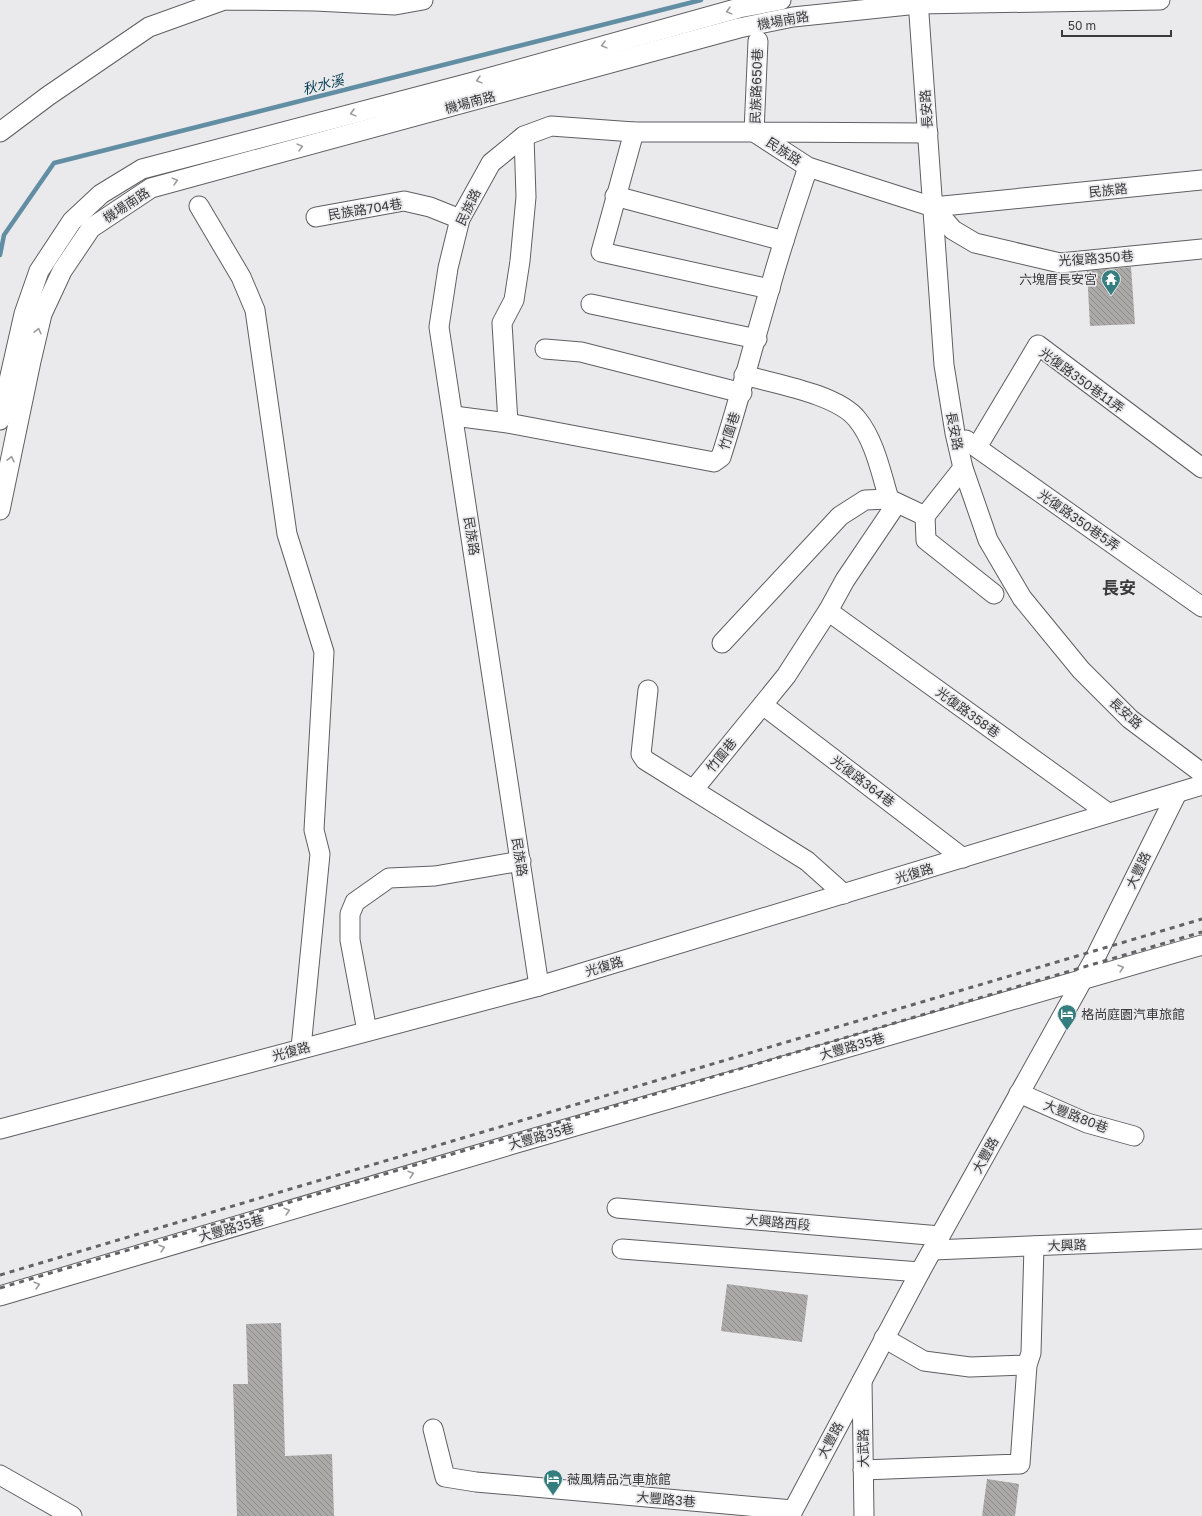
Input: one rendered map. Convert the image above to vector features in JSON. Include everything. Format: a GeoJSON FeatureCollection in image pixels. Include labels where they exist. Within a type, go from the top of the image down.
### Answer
{"type":"FeatureCollection","features":[{"type":"Feature","properties":{"kind":"street"},"geometry":{"type":"LineString","coordinates":[[0,132],[48,96],[149,27],[224,0],[315,1],[395,5],[423,0]]}},
{"type":"Feature","properties":{"kind":"street","name":"機場南路"},"geometry":{"type":"LineString","coordinates":[[0,420],[24,314],[40,271],[72,221],[101,194],[142,169],[470,82],[739,8],[781,0]]}},
{"type":"Feature","properties":{"kind":"street","name":"機場南路"},"geometry":{"type":"LineString","coordinates":[[0,510],[42,314],[62,271],[91,228],[151,188],[739,28],[793,17],[918,2],[1160,0]]}},
{"type":"Feature","properties":{"kind":"street","name":"長安路"},"geometry":{"type":"LineString","coordinates":[[918,2],[944,365],[955,433],[963,468],[988,540],[1022,598],[1081,670],[1130,719],[1202,773]]}},
{"type":"Feature","properties":{"kind":"street","name":"民族路650巷"},"geometry":{"type":"LineString","coordinates":[[754,132],[758,41]]}},
{"type":"Feature","properties":{"kind":"street","name":"民族路"},"geometry":{"type":"LineString","coordinates":[[539,986],[454,416],[439,327],[448,268],[460,219],[492,163],[524,136],[551,126],[634,132],[754,132],[808,167],[933,207],[1202,180]]}},
{"type":"Feature","properties":{"kind":"street"},"geometry":{"type":"LineString","coordinates":[[634,132],[615,196],[601,252],[770,289]]}},
{"type":"Feature","properties":{"kind":"street"},"geometry":{"type":"LineString","coordinates":[[754,132],[928,133]]}},
{"type":"Feature","properties":{"kind":"street"},"geometry":{"type":"LineString","coordinates":[[508,423],[502,322],[514,300],[520,261],[526,197],[524,136]]}},
{"type":"Feature","properties":{"kind":"street","name":"竹圍巷"},"geometry":{"type":"LineString","coordinates":[[454,416],[508,423],[714,462],[721,457],[757,339],[784,241],[808,167]]}},
{"type":"Feature","properties":{"kind":"street"},"geometry":{"type":"LineString","coordinates":[[615,196],[784,241]]}},
{"type":"Feature","properties":{"kind":"street","name":"民族路704巷"},"geometry":{"type":"LineString","coordinates":[[316,217],[404,201],[430,207],[460,219]]}},
{"type":"Feature","properties":{"kind":"street"},"geometry":{"type":"LineString","coordinates":[[199,206],[241,277],[255,310],[287,534],[324,652],[314,830],[320,854],[301,1048]]}},
{"type":"Feature","properties":{"kind":"street","name":"光復路350巷"},"geometry":{"type":"LineString","coordinates":[[933,207],[953,230],[975,244],[1060,263],[1202,249]]}},
{"type":"Feature","properties":{"kind":"street"},"geometry":{"type":"LineString","coordinates":[[591,304],[757,339]]}},
{"type":"Feature","properties":{"kind":"street","name":"光復路350巷11弄"},"geometry":{"type":"LineString","coordinates":[[977,447],[1038,345],[1202,468]]}},
{"type":"Feature","properties":{"kind":"street"},"geometry":{"type":"LineString","coordinates":[[545,349],[581,352],[833,401],[857,419],[874,452],[893,501]]}},
{"type":"Feature","properties":{"kind":"street","name":"光復路350巷5弄"},"geometry":{"type":"LineString","coordinates":[[955,433],[977,447],[1202,607]]}},
{"type":"Feature","properties":{"kind":"street"},"geometry":{"type":"LineString","coordinates":[[963,468],[926,516],[926,540],[994,594]]}},
{"type":"Feature","properties":{"kind":"street"},"geometry":{"type":"LineString","coordinates":[[722,642],[840,516],[864,500],[893,501],[926,516]]}},
{"type":"Feature","properties":{"kind":"street","name":"竹圍巷"},"geometry":{"type":"LineString","coordinates":[[694,789],[786,676],[828,611],[893,501]]}},
{"type":"Feature","properties":{"kind":"street","name":"光復路358巷"},"geometry":{"type":"LineString","coordinates":[[828,611],[1108,813]]}},
{"type":"Feature","properties":{"kind":"street"},"geometry":{"type":"LineString","coordinates":[[648,690],[641,754],[645,760],[694,789],[807,861],[844,894]]}},
{"type":"Feature","properties":{"kind":"street","name":"光復路364巷"},"geometry":{"type":"LineString","coordinates":[[763,705],[963,858]]}},
{"type":"Feature","properties":{"kind":"street","name":"光復路"},"geometry":{"type":"LineString","coordinates":[[0,1129],[539,986],[1202,785]]}},
{"type":"Feature","properties":{"kind":"street","name":"大豐路"},"geometry":{"type":"LineString","coordinates":[[791,1513],[920,1272],[1083,978],[1177,793]]}},
{"type":"Feature","properties":{"kind":"street"},"geometry":{"type":"LineString","coordinates":[[367,1031],[350,940],[350,914],[355,902],[389,878],[436,876],[521,861]]}},
{"type":"Feature","properties":{"kind":"street","name":"大豐路35巷"},"geometry":{"type":"LineString","coordinates":[[0,1296],[1083,978],[1202,945]]}},
{"type":"Feature","properties":{"kind":"street","name":"大豐路80巷"},"geometry":{"type":"LineString","coordinates":[[1019,1093],[1087,1123],[1134,1136]]}},
{"type":"Feature","properties":{"kind":"street","name":"大興路西段"},"geometry":{"type":"LineString","coordinates":[[617,1208],[936,1243]]}},
{"type":"Feature","properties":{"kind":"street","name":"大興路"},"geometry":{"type":"LineString","coordinates":[[936,1243],[1034,1246],[1202,1239]]}},
{"type":"Feature","properties":{"kind":"street"},"geometry":{"type":"LineString","coordinates":[[863,1470],[1020,1464],[1027,1365],[1031,1353],[1034,1246]]}},
{"type":"Feature","properties":{"kind":"street"},"geometry":{"type":"LineString","coordinates":[[622,1249],[920,1272]]}},
{"type":"Feature","properties":{"kind":"street"},"geometry":{"type":"LineString","coordinates":[[884,1338],[924,1361],[970,1367],[1027,1365]]}},
{"type":"Feature","properties":{"kind":"street","name":"大武路"},"geometry":{"type":"LineString","coordinates":[[862,1380],[864,1516]]}},
{"type":"Feature","properties":{"kind":"street","name":"大豐路3巷"},"geometry":{"type":"LineString","coordinates":[[433,1429],[445,1477],[476,1482],[791,1513]]}},
{"type":"Feature","properties":{"kind":"street"},"geometry":{"type":"LineString","coordinates":[[0,1475],[72,1516]]}},
{"type":"Feature","properties":{"kind":"building","name":"六塊厝長安宮"},"geometry":{"type":"Polygon","coordinates":[[[1131,267],[1135,324],[1090,326],[1087,271],[1131,267]]]}},
{"type":"Feature","properties":{"kind":"building"},"geometry":{"type":"Polygon","coordinates":[[[727,1284],[808,1295],[802,1342],[721,1331],[727,1284]]]}},
{"type":"Feature","properties":{"kind":"building"},"geometry":{"type":"Polygon","coordinates":[[[281,1323],[285,1456],[332,1454],[334,1516],[237,1516],[233,1384],[248,1384],[246,1324],[281,1323]]]}},
{"type":"Feature","properties":{"kind":"building"},"geometry":{"type":"Polygon","coordinates":[[[987,1479],[1019,1484],[1015,1516],[982,1516],[987,1479]]]}},
{"type":"Feature","properties":{"kind":"waterway","name":"秋水溪"},"geometry":{"type":"LineString","coordinates":[[0,255],[4,235],[54,163],[701,0]]}},
{"type":"Feature","properties":{"kind":"railway"},"geometry":{"type":"LineString","coordinates":[[0,1275],[1202,919]]}},
{"type":"Feature","properties":{"kind":"railway"},"geometry":{"type":"LineString","coordinates":[[0,1288],[1202,932]]}},
{"type":"Feature","properties":{"kind":"place","name":"六塊厝長安宮"},"geometry":{"type":"Point","coordinates":[1111,296]}},
{"type":"Feature","properties":{"kind":"place","name":"格尚庭園汽車旅館"},"geometry":{"type":"Point","coordinates":[1067,1031]}},
{"type":"Feature","properties":{"kind":"place","name":"薇風精品汽車旅館"},"geometry":{"type":"Point","coordinates":[553,1496]}},
{"type":"Feature","properties":{"kind":"district","name":"長安"},"geometry":{"type":"Point","coordinates":[1119,587]}}]}
